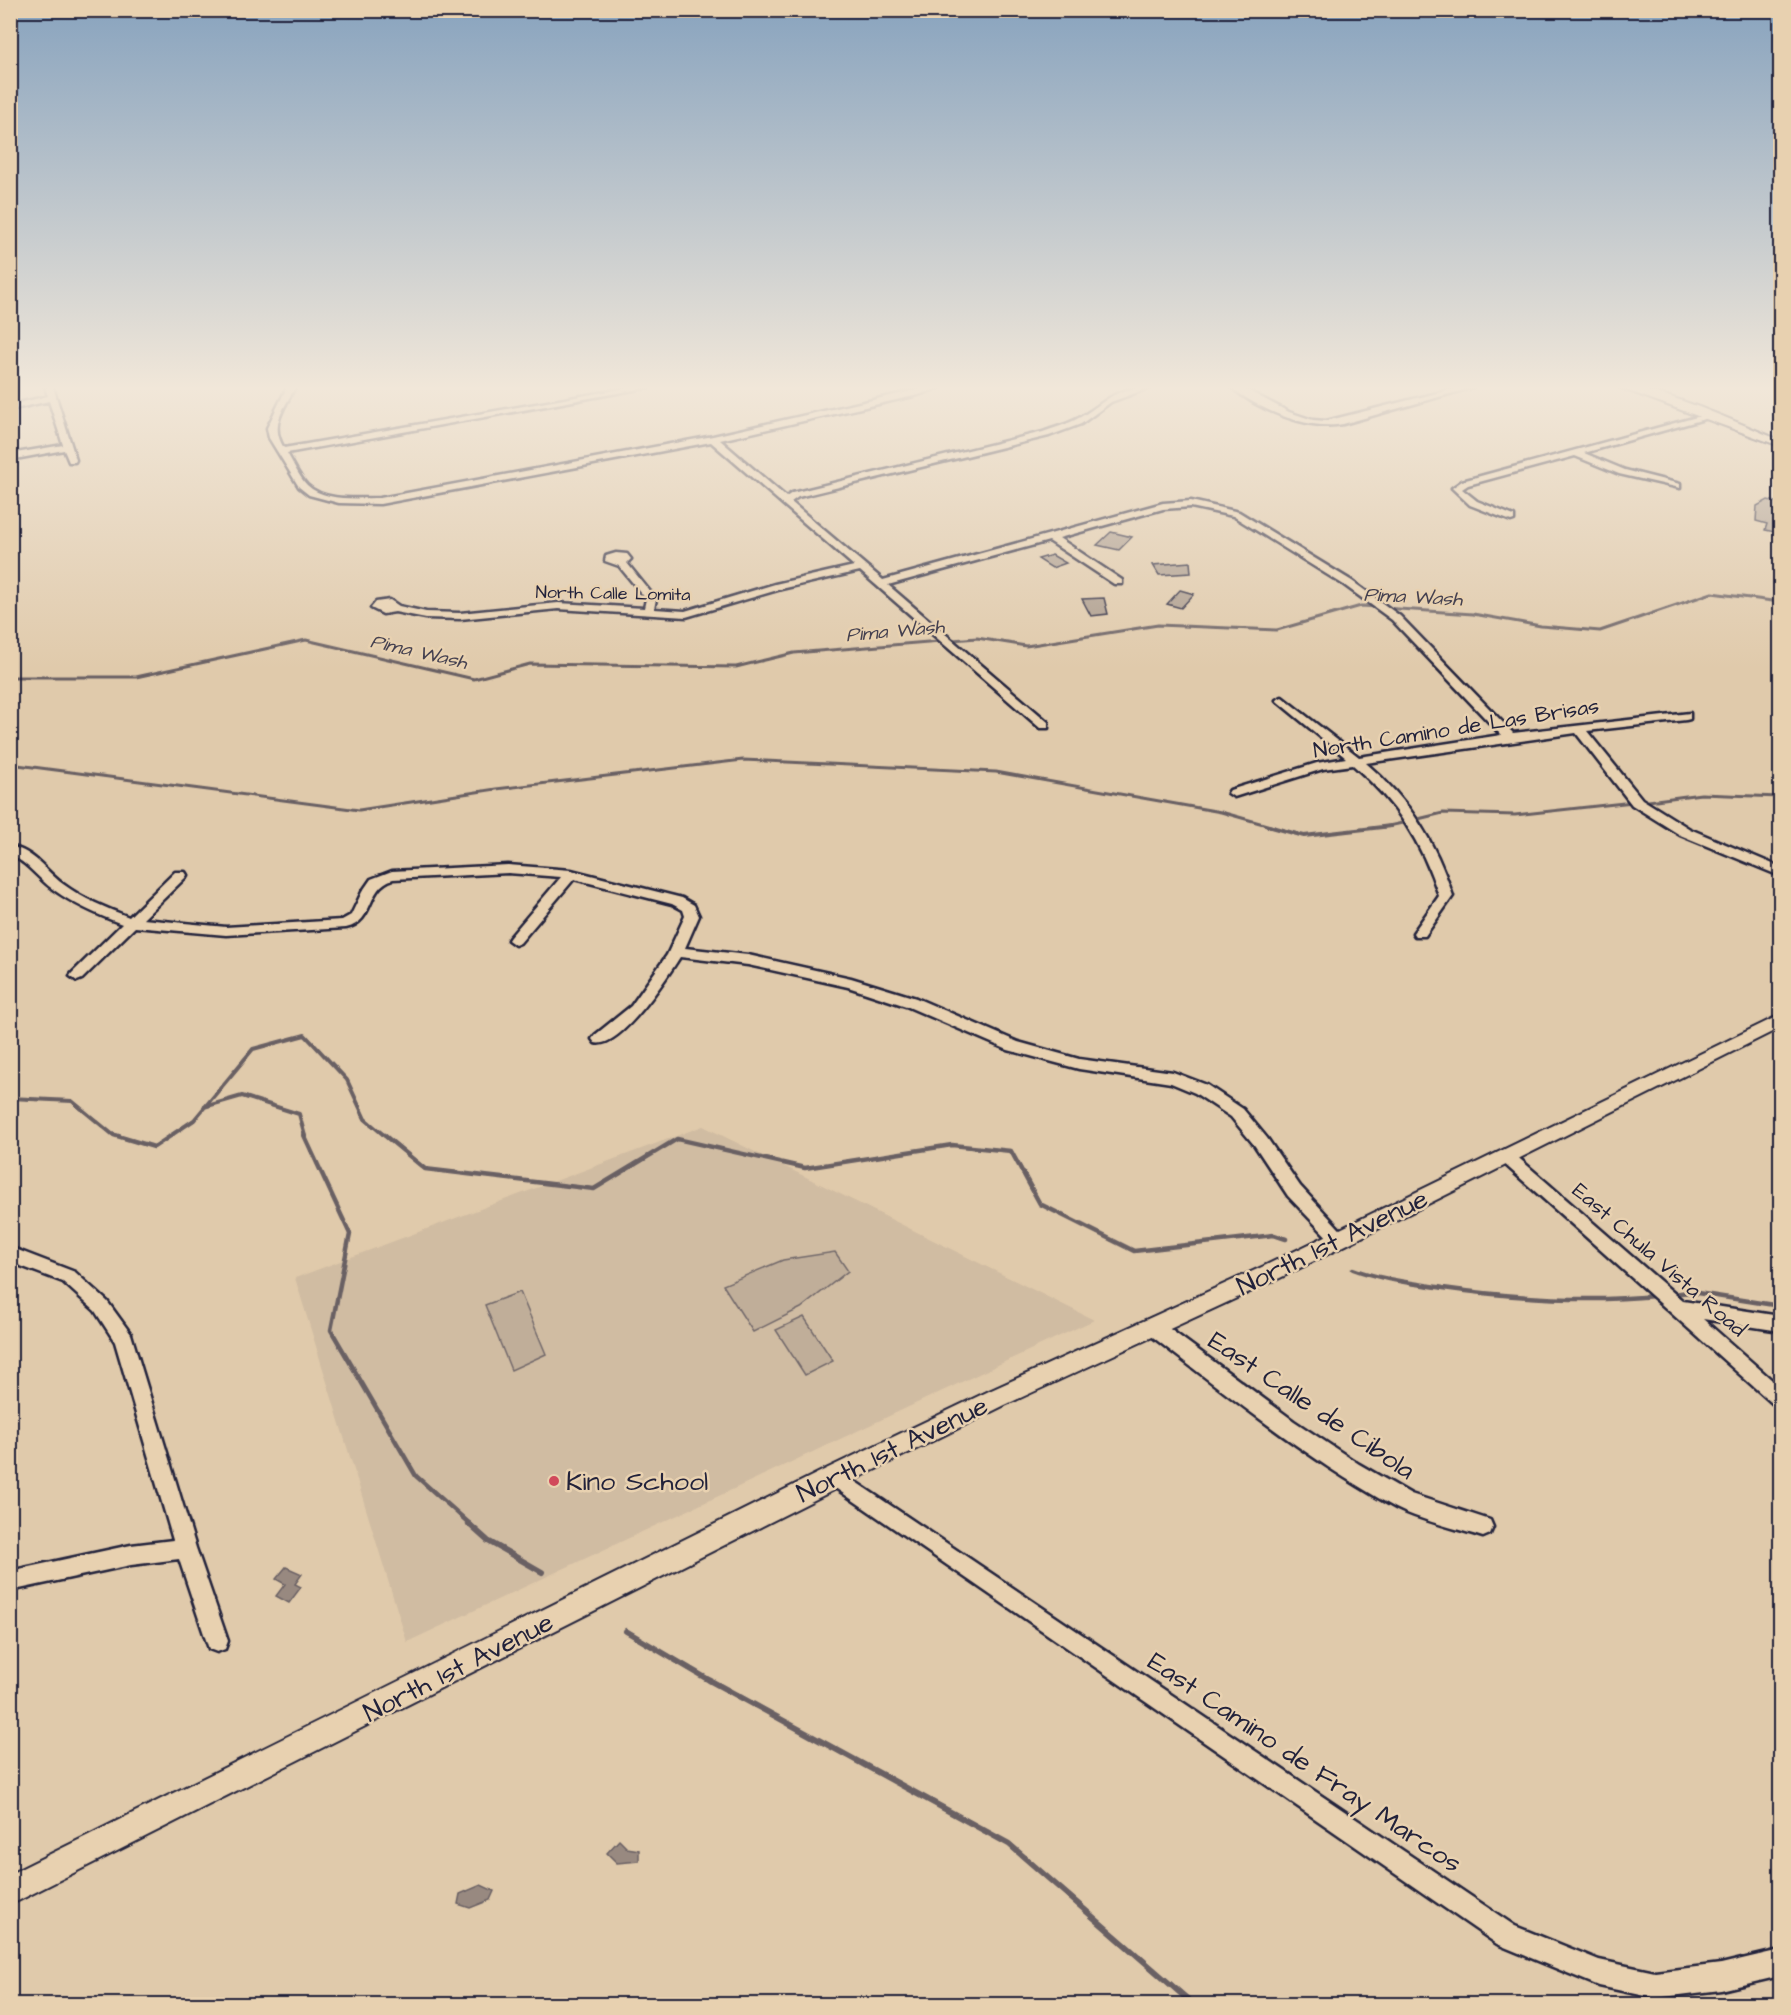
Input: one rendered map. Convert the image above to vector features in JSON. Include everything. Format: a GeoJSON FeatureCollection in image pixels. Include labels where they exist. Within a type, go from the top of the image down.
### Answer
{"type":"FeatureCollection","features":[{"type":"Feature","properties":{"kind":"main road","name":"North 1st Avenue"},"geometry":{"type":"LineString","coordinates":[[10,1890],[835,1477],[1340,1239],[1780,1021]]}},
{"type":"Feature","properties":{"kind":"street"},"geometry":{"type":"LineString","coordinates":[[300,481],[312,493],[339,500],[380,501],[487,481]]}},
{"type":"Feature","properties":{"kind":"street"},"geometry":{"type":"LineString","coordinates":[[762,481],[1044,725]]}},
{"type":"Feature","properties":{"kind":"street"},"geometry":{"type":"LineString","coordinates":[[786,501],[795,495],[852,481]]}},
{"type":"Feature","properties":{"kind":"street"},"geometry":{"type":"LineString","coordinates":[[1473,481],[1457,488],[1460,494],[1511,518]]}},
{"type":"Feature","properties":{"kind":"street"},"geometry":{"type":"LineString","coordinates":[[1657,481],[1677,486]]}},
{"type":"Feature","properties":{"kind":"street"},"geometry":{"type":"LineString","coordinates":[[881,584],[1163,506],[1191,504],[1236,514],[1348,584],[1396,618],[1510,737]]}},
{"type":"Feature","properties":{"kind":"street"},"geometry":{"type":"LineString","coordinates":[[1052,538],[1118,582]]}},
{"type":"Feature","properties":{"kind":"street"},"geometry":{"type":"LineString","coordinates":[[621,562],[651,599],[648,613]]}},
{"type":"Feature","properties":{"kind":"street","name":"North Calle Lomita"},"geometry":{"type":"LineString","coordinates":[[393,608],[426,615],[460,616],[558,606],[686,614],[799,581],[861,568]]}},
{"type":"Feature","properties":{"kind":"street"},"geometry":{"type":"LineString","coordinates":[[1282,700],[1378,780],[1411,821],[1434,859],[1446,896],[1420,933]]}},
{"type":"Feature","properties":{"kind":"street","name":"North Camino de Las Brisas"},"geometry":{"type":"LineString","coordinates":[[1234,793],[1321,766],[1356,760],[1510,737],[1686,716]]}},
{"type":"Feature","properties":{"kind":"street"},"geometry":{"type":"LineString","coordinates":[[1579,729],[1637,802],[1685,832],[1780,872]]}},
{"type":"Feature","properties":{"kind":"street"},"geometry":{"type":"LineString","coordinates":[[10,850],[29,858],[57,886],[100,911],[131,921],[226,931],[354,923],[370,885],[377,877],[392,875],[508,869],[571,874],[695,906],[675,952],[636,1010],[600,1039]]}},
{"type":"Feature","properties":{"kind":"street"},"geometry":{"type":"LineString","coordinates":[[515,940],[571,874]]}},
{"type":"Feature","properties":{"kind":"street"},"geometry":{"type":"LineString","coordinates":[[77,976],[180,875]]}},
{"type":"Feature","properties":{"kind":"street"},"geometry":{"type":"LineString","coordinates":[[675,952],[748,960],[851,982],[910,1002],[983,1035],[1036,1053],[1079,1064],[1173,1078],[1202,1089],[1237,1113],[1261,1142],[1294,1191],[1340,1239]]}},
{"type":"Feature","properties":{"kind":"street","name":"East Chula Vista Road"},"geometry":{"type":"LineString","coordinates":[[1508,1157],[1780,1398]]}},
{"type":"Feature","properties":{"kind":"street"},"geometry":{"type":"LineString","coordinates":[[10,1254],[69,1277],[101,1306],[124,1339],[186,1548],[217,1641]]}},
{"type":"Feature","properties":{"kind":"street"},"geometry":{"type":"LineString","coordinates":[[1679,1308],[1780,1323]]}},
{"type":"Feature","properties":{"kind":"street","name":"East Calle de Cibola"},"geometry":{"type":"LineString","coordinates":[[1152,1326],[1287,1427],[1361,1476],[1405,1502],[1483,1527]]}},
{"type":"Feature","properties":{"kind":"street","name":"East Camino de Fray Marcos"},"geometry":{"type":"LineString","coordinates":[[835,1477],[1506,1935],[1599,1973],[1655,1985],[1721,1977],[1780,1963]]}},
{"type":"Feature","properties":{"kind":"street"},"geometry":{"type":"LineString","coordinates":[[10,1581],[131,1555],[186,1548]]}},
{"type":"Feature","properties":{"kind":"shaded area","name":"Kino School"},"geometry":{"type":"Polygon","coordinates":[[[703,1126],[1094,1320],[407,1642],[295,1278],[703,1126]]]}},
{"type":"Feature","properties":{"kind":"shaded area"},"geometry":{"type":"Polygon","coordinates":[[[835,1252],[848,1271],[801,1308],[753,1332],[723,1285],[783,1260],[835,1252]]]}},
{"type":"Feature","properties":{"kind":"shaded area"},"geometry":{"type":"Polygon","coordinates":[[[520,1292],[546,1354],[511,1370],[485,1305],[520,1292]]]}},
{"type":"Feature","properties":{"kind":"shaded area"},"geometry":{"type":"Polygon","coordinates":[[[804,1317],[833,1361],[805,1375],[776,1330],[804,1317]]]}},
{"type":"Feature","properties":{"kind":"shaded area"},"geometry":{"type":"Polygon","coordinates":[[[286,1567],[302,1574],[295,1584],[301,1587],[289,1603],[276,1596],[285,1584],[276,1579],[286,1567]]]}},
{"type":"Feature","properties":{"kind":"shaded area"},"geometry":{"type":"Polygon","coordinates":[[[619,1840],[627,1848],[639,1850],[639,1861],[617,1863],[607,1853],[619,1840]]]}},
{"type":"Feature","properties":{"kind":"shaded area"},"geometry":{"type":"Polygon","coordinates":[[[481,1885],[494,1891],[490,1900],[470,1908],[458,1904],[460,1894],[481,1885]]]}},
{"type":"Feature","properties":{"kind":"building"},"geometry":{"type":"Polygon","coordinates":[[[1768,500],[1780,503],[1780,533],[1765,530],[1767,524],[1756,521],[1757,506],[1768,500]]]}},
{"type":"Feature","properties":{"kind":"building"},"geometry":{"type":"Polygon","coordinates":[[[1111,532],[1132,537],[1119,550],[1097,545],[1111,532]]]}},
{"type":"Feature","properties":{"kind":"building"},"geometry":{"type":"Polygon","coordinates":[[[1052,555],[1066,563],[1052,568],[1038,559],[1052,555]]]}},
{"type":"Feature","properties":{"kind":"building"},"geometry":{"type":"Polygon","coordinates":[[[1190,562],[1191,573],[1159,575],[1153,565],[1190,562]]]}},
{"type":"Feature","properties":{"kind":"building"},"geometry":{"type":"Polygon","coordinates":[[[1180,590],[1194,594],[1181,608],[1167,604],[1180,590]]]}},
{"type":"Feature","properties":{"kind":"building"},"geometry":{"type":"Polygon","coordinates":[[[1104,598],[1108,614],[1091,616],[1082,599],[1104,598]]]}},
{"type":"Feature","properties":{"kind":"waterway","name":"Pima Wash"},"geometry":{"type":"LineString","coordinates":[[1384,608],[1473,614],[1541,626],[1600,631],[1712,593],[1780,602]]}},
{"type":"Feature","properties":{"kind":"waterway","name":"Pima Wash"},"geometry":{"type":"LineString","coordinates":[[10,677],[136,677],[306,640],[474,679],[530,664],[736,667],[794,653],[977,638],[1026,646],[1158,625],[1277,630],[1361,606],[1377,607]]}},
{"type":"Feature","properties":{"kind":"waterway"},"geometry":{"type":"LineString","coordinates":[[10,764],[359,810],[496,789],[743,760],[996,772],[1221,812],[1274,827]]}},
{"type":"Feature","properties":{"kind":"waterway"},"geometry":{"type":"LineString","coordinates":[[1641,802],[1701,794],[1780,797]]}},
{"type":"Feature","properties":{"kind":"waterway"},"geometry":{"type":"LineString","coordinates":[[1414,820],[1443,813],[1515,815],[1633,802]]}},
{"type":"Feature","properties":{"kind":"waterway"},"geometry":{"type":"LineString","coordinates":[[1386,827],[1407,822]]}},
{"type":"Feature","properties":{"kind":"waterway"},"geometry":{"type":"LineString","coordinates":[[1268,826],[1304,836],[1386,827]]}},
{"type":"Feature","properties":{"kind":"waterway"},"geometry":{"type":"LineString","coordinates":[[1386,827],[1391,826]]}},
{"type":"Feature","properties":{"kind":"waterway"},"geometry":{"type":"LineString","coordinates":[[205,1107],[253,1049],[305,1035],[347,1080],[365,1119],[385,1136]]}},
{"type":"Feature","properties":{"kind":"waterway"},"geometry":{"type":"LineString","coordinates":[[205,1107],[242,1096],[299,1114],[305,1136]]}},
{"type":"Feature","properties":{"kind":"waterway"},"geometry":{"type":"LineString","coordinates":[[10,1098],[72,1101],[112,1134],[119,1136]]}},
{"type":"Feature","properties":{"kind":"waterway"},"geometry":{"type":"LineString","coordinates":[[170,1136],[194,1120],[205,1107]]}},
{"type":"Feature","properties":{"kind":"waterway"},"geometry":{"type":"LineString","coordinates":[[114,1135],[154,1147],[172,1135]]}},
{"type":"Feature","properties":{"kind":"waterway"},"geometry":{"type":"LineString","coordinates":[[304,1135],[350,1234],[331,1330],[416,1476],[471,1525]]}},
{"type":"Feature","properties":{"kind":"waterway"},"geometry":{"type":"LineString","coordinates":[[384,1135],[425,1169],[594,1189],[677,1139],[805,1168],[952,1145],[1011,1151],[1040,1204],[1134,1251],[1274,1235],[1286,1239]]}},
{"type":"Feature","properties":{"kind":"waterway"},"geometry":{"type":"LineString","coordinates":[[1353,1269],[1398,1281],[1496,1294],[1575,1299],[1655,1296]]}},
{"type":"Feature","properties":{"kind":"waterway"},"geometry":{"type":"LineString","coordinates":[[1671,1294],[1691,1292],[1780,1306]]}},
{"type":"Feature","properties":{"kind":"waterway"},"geometry":{"type":"LineString","coordinates":[[469,1524],[488,1541],[542,1572]]}},
{"type":"Feature","properties":{"kind":"waterway"},"geometry":{"type":"LineString","coordinates":[[626,1631],[709,1680],[1009,1844],[1193,2004]]}},
{"type":"Feature","properties":{"kind":"place","name":"Kino School"},"geometry":{"type":"Point","coordinates":[554,1481]}}]}
